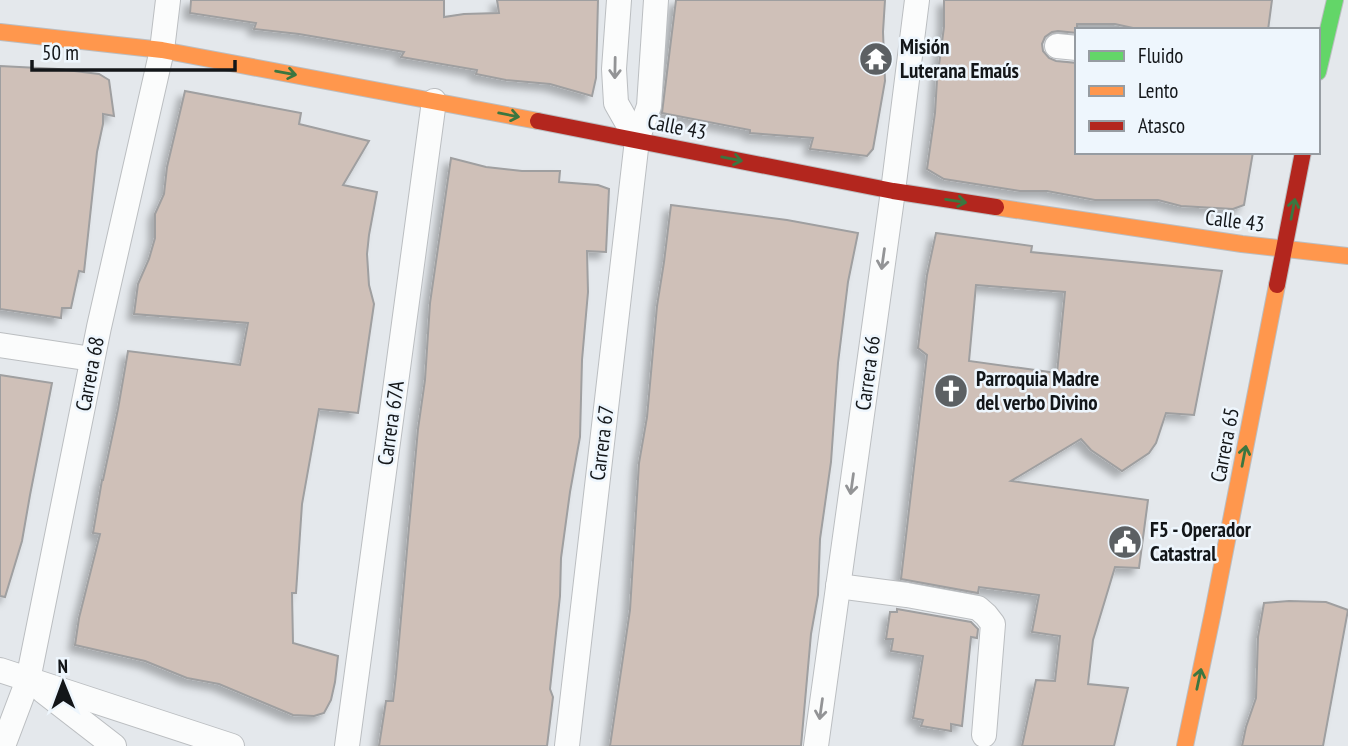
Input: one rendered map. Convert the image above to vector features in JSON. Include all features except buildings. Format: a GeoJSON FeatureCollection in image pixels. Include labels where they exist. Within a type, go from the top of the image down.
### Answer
{"type":"FeatureCollection","features":[{"type":"Feature","properties":{"kind":"street","name":"Carrera 68"},"geometry":{"type":"LineString","coordinates":[[3,746],[28,680],[92,359],[162,50],[168,0]]}},
{"type":"Feature","properties":{"kind":"street"},"geometry":{"type":"LineString","coordinates":[[619,0],[614,69],[616,103],[636,140]]}},
{"type":"Feature","properties":{"kind":"street","name":"Carrera 67"},"geometry":{"type":"LineString","coordinates":[[567,746],[636,140],[649,106],[656,0]]}},
{"type":"Feature","properties":{"kind":"street","name":"Carrera 66"},"geometry":{"type":"LineString","coordinates":[[816,746],[917,0]]}},
{"type":"Feature","properties":{"kind":"street"},"geometry":{"type":"LineString","coordinates":[[1320,66],[1335,0]]}},
{"type":"Feature","properties":{"kind":"street","name":"Calle 43"},"geometry":{"type":"LineString","coordinates":[[0,32],[162,50],[893,191],[1242,244],[1348,256]]}},
{"type":"Feature","properties":{"kind":"street","name":"Carrera 67A"},"geometry":{"type":"LineString","coordinates":[[347,746],[435,101]]}},
{"type":"Feature","properties":{"kind":"street","name":"Carrera 65"},"geometry":{"type":"LineString","coordinates":[[1185,746],[1303,154]]}},
{"type":"Feature","properties":{"kind":"street"},"geometry":{"type":"LineString","coordinates":[[0,345],[92,359]]}},
{"type":"Feature","properties":{"kind":"street"},"geometry":{"type":"LineString","coordinates":[[838,586],[978,608],[986,615],[993,624],[984,735]]}},
{"type":"Feature","properties":{"kind":"street"},"geometry":{"type":"LineString","coordinates":[[0,670],[222,745]]}},
{"type":"Feature","properties":{"kind":"street"},"geometry":{"type":"LineString","coordinates":[[28,680],[114,746]]}},
{"type":"Feature","properties":{"kind":"traffic: fast"},"geometry":{"type":"LineString","coordinates":[[1320,64],[1335,0]]}},
{"type":"Feature","properties":{"kind":"traffic: slow"},"geometry":{"type":"LineString","coordinates":[[0,32],[162,50],[538,121]]}},
{"type":"Feature","properties":{"kind":"traffic: slow"},"geometry":{"type":"LineString","coordinates":[[996,207],[1242,244],[1348,256]]}},
{"type":"Feature","properties":{"kind":"traffic: slow"},"geometry":{"type":"LineString","coordinates":[[1185,746],[1277,285]]}},
{"type":"Feature","properties":{"kind":"traffic: jam"},"geometry":{"type":"LineString","coordinates":[[538,121],[893,191],[996,207]]}},
{"type":"Feature","properties":{"kind":"traffic: jam"},"geometry":{"type":"LineString","coordinates":[[1277,285],[1303,154]]}},
{"type":"Feature","properties":{"kind":"place","name":"Misión Luterana Emaús"},"geometry":{"type":"Point","coordinates":[876,59]}},
{"type":"Feature","properties":{"kind":"place","name":"Parroquia Madre del verbo Divino"},"geometry":{"type":"Point","coordinates":[951,391]}},
{"type":"Feature","properties":{"kind":"place","name":"F5 - Operador Catastral"},"geometry":{"type":"Point","coordinates":[1125,542]}}]}
